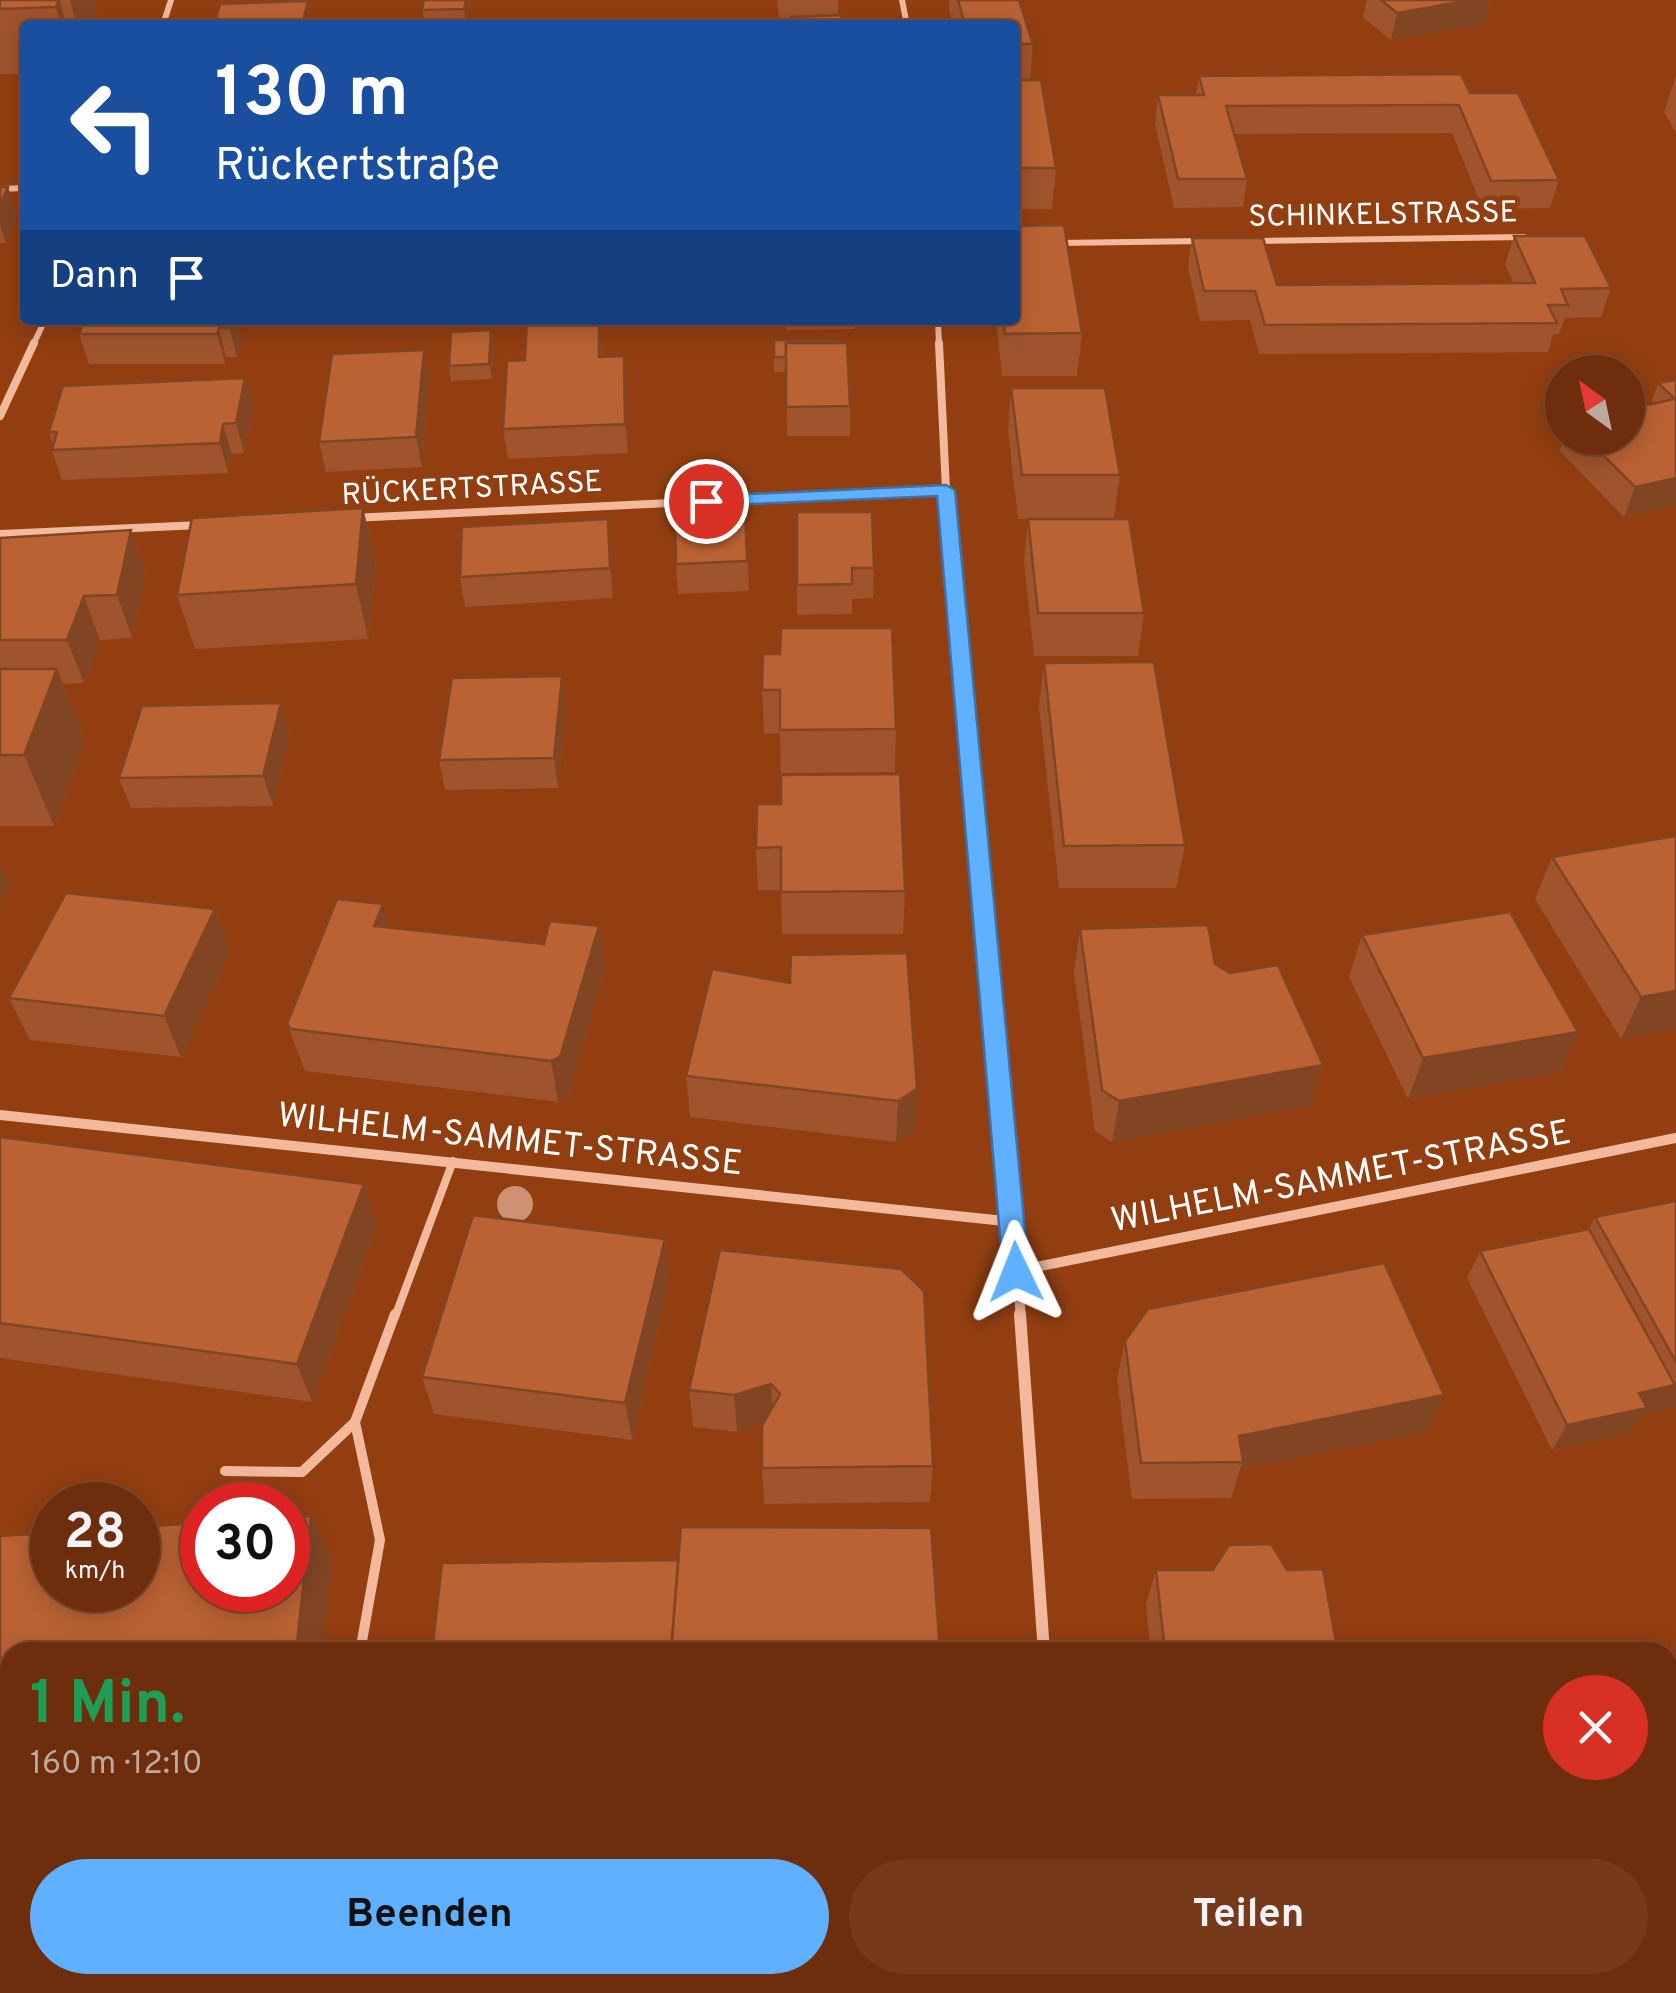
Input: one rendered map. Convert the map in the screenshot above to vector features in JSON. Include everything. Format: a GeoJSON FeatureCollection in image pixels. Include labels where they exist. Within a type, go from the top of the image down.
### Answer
{"type":"FeatureCollection","features":[{"type":"Feature","properties":{"kind":"street","name":"SCHINKELSTRASSE"},"geometry":{"type":"LineString","coordinates":[[1232,241],[1533,237]]}},
{"type":"Feature","properties":{"kind":"street","name":"SCHINKELSTRASSE"},"geometry":{"type":"LineString","coordinates":[[1054,244],[1212,241]]}},
{"type":"Feature","properties":{"kind":"street"},"geometry":{"type":"LineString","coordinates":[[0,416],[43,325]]}},
{"type":"Feature","properties":{"kind":"street"},"geometry":{"type":"LineString","coordinates":[[938,325],[946,490],[1014,1222],[1043,1642]]}},
{"type":"Feature","properties":{"kind":"street","name":"RÜCKERTSTRASSE"},"geometry":{"type":"LineString","coordinates":[[333,519],[946,490]]}},
{"type":"Feature","properties":{"kind":"street"},"geometry":{"type":"LineString","coordinates":[[0,534],[216,524]]}},
{"type":"Feature","properties":{"kind":"street","name":"WILHELM-SAMMET-STRASSE"},"geometry":{"type":"LineString","coordinates":[[0,1115],[1014,1222]]}},
{"type":"Feature","properties":{"kind":"street","name":"WILHELM-SAMMET-STRASSE"},"geometry":{"type":"LineString","coordinates":[[1016,1272],[1676,1138]]}},
{"type":"Feature","properties":{"kind":"lane"},"geometry":{"type":"LineString","coordinates":[[226,1472],[302,1472],[355,1422],[453,1161]]}},
{"type":"Feature","properties":{"kind":"lane"},"geometry":{"type":"LineString","coordinates":[[355,1422],[380,1540],[362,1642]]}},
{"type":"Feature","properties":{"kind":"building"},"geometry":{"type":"Polygon","coordinates":[[[0,0],[59,0],[56,7],[0,9],[0,0]]]}},
{"type":"Feature","properties":{"kind":"building"},"geometry":{"type":"Polygon","coordinates":[[[424,0],[466,0],[464,9],[422,10],[424,0]]]}},
{"type":"Feature","properties":{"kind":"building"},"geometry":{"type":"Polygon","coordinates":[[[958,0],[1019,0],[1033,44],[1020,44],[1020,20],[964,20],[958,0]]]}},
{"type":"Feature","properties":{"kind":"building"},"geometry":{"type":"Polygon","coordinates":[[[1381,0],[1471,0],[1397,13],[1381,0]]]}},
{"type":"Feature","properties":{"kind":"building"},"geometry":{"type":"Polygon","coordinates":[[[308,1],[303,20],[215,20],[220,4],[308,1]]]}},
{"type":"Feature","properties":{"kind":"building"},"geometry":{"type":"Polygon","coordinates":[[[841,15],[842,20],[791,20],[791,17],[841,15]]]}},
{"type":"Feature","properties":{"kind":"building"},"geometry":{"type":"Polygon","coordinates":[[[1461,74],[1470,93],[1518,93],[1559,180],[1491,181],[1459,105],[1226,106],[1247,179],[1178,179],[1158,95],[1204,95],[1199,76],[1461,74]]]}},
{"type":"Feature","properties":{"kind":"building"},"geometry":{"type":"Polygon","coordinates":[[[1020,80],[1041,80],[1056,168],[1020,168],[1020,80]]]}},
{"type":"Feature","properties":{"kind":"building"},"geometry":{"type":"Polygon","coordinates":[[[0,187],[8,187],[0,205],[0,187]]]}},
{"type":"Feature","properties":{"kind":"building"},"geometry":{"type":"Polygon","coordinates":[[[1064,225],[1082,333],[1005,334],[1004,325],[1020,325],[1020,226],[1064,225]]]}},
{"type":"Feature","properties":{"kind":"building"},"geometry":{"type":"Polygon","coordinates":[[[1514,236],[1585,236],[1611,288],[1561,289],[1568,305],[1548,305],[1557,323],[1265,325],[1255,291],[1204,291],[1192,238],[1263,238],[1277,285],[1535,283],[1514,236]]]}},
{"type":"Feature","properties":{"kind":"building"},"geometry":{"type":"Polygon","coordinates":[[[83,325],[231,325],[219,328],[217,334],[79,334],[83,325]]]}},
{"type":"Feature","properties":{"kind":"building"},"geometry":{"type":"Polygon","coordinates":[[[527,325],[599,325],[599,357],[624,356],[625,424],[503,429],[507,361],[525,360],[527,325]]]}},
{"type":"Feature","properties":{"kind":"building"},"geometry":{"type":"Polygon","coordinates":[[[491,330],[489,364],[449,366],[451,332],[491,330]]]}},
{"type":"Feature","properties":{"kind":"building"},"geometry":{"type":"Polygon","coordinates":[[[774,340],[841,343],[786,343],[786,357],[774,357],[774,340]]]}},
{"type":"Feature","properties":{"kind":"building"},"geometry":{"type":"Polygon","coordinates":[[[786,343],[847,343],[850,406],[786,407],[786,343]]]}},
{"type":"Feature","properties":{"kind":"building"},"geometry":{"type":"Polygon","coordinates":[[[424,350],[416,437],[319,442],[332,354],[424,350]]]}},
{"type":"Feature","properties":{"kind":"building"},"geometry":{"type":"Polygon","coordinates":[[[245,378],[236,423],[223,424],[220,443],[52,450],[57,432],[49,432],[63,386],[245,378]]]}},
{"type":"Feature","properties":{"kind":"building"},"geometry":{"type":"Polygon","coordinates":[[[1676,380],[1676,478],[1635,487],[1603,455],[1645,455],[1645,405],[1675,399],[1658,383],[1676,380]]]}},
{"type":"Feature","properties":{"kind":"building"},"geometry":{"type":"Polygon","coordinates":[[[1011,388],[1105,388],[1120,475],[1022,475],[1011,388]]]}},
{"type":"Feature","properties":{"kind":"building"},"geometry":{"type":"Polygon","coordinates":[[[363,508],[356,584],[177,595],[192,518],[363,508]]]}},
{"type":"Feature","properties":{"kind":"building"},"geometry":{"type":"Polygon","coordinates":[[[745,510],[747,561],[676,564],[675,513],[745,510]]]}},
{"type":"Feature","properties":{"kind":"building"},"geometry":{"type":"Polygon","coordinates":[[[797,512],[872,512],[874,568],[852,568],[852,584],[797,585],[797,512]]]}},
{"type":"Feature","properties":{"kind":"building"},"geometry":{"type":"Polygon","coordinates":[[[608,519],[610,568],[460,577],[462,527],[608,519]]]}},
{"type":"Feature","properties":{"kind":"building"},"geometry":{"type":"Polygon","coordinates":[[[1028,519],[1129,519],[1144,613],[1038,613],[1028,519]]]}},
{"type":"Feature","properties":{"kind":"building"},"geometry":{"type":"Polygon","coordinates":[[[131,530],[117,595],[84,596],[67,640],[0,640],[0,538],[131,530]]]}},
{"type":"Feature","properties":{"kind":"building"},"geometry":{"type":"Polygon","coordinates":[[[781,628],[892,628],[896,729],[780,730],[780,690],[762,690],[763,654],[780,654],[781,628]]]}},
{"type":"Feature","properties":{"kind":"building"},"geometry":{"type":"Polygon","coordinates":[[[1154,662],[1185,845],[1064,846],[1044,663],[1154,662]]]}},
{"type":"Feature","properties":{"kind":"building"},"geometry":{"type":"Polygon","coordinates":[[[0,669],[57,669],[24,755],[0,755],[0,669]]]}},
{"type":"Feature","properties":{"kind":"building"},"geometry":{"type":"Polygon","coordinates":[[[562,676],[554,758],[439,760],[452,678],[562,676]]]}},
{"type":"Feature","properties":{"kind":"building"},"geometry":{"type":"Polygon","coordinates":[[[281,703],[263,776],[119,778],[142,706],[281,703]]]}},
{"type":"Feature","properties":{"kind":"building"},"geometry":{"type":"Polygon","coordinates":[[[900,774],[905,891],[781,892],[781,847],[756,848],[757,804],[781,804],[781,775],[900,774]]]}},
{"type":"Feature","properties":{"kind":"building"},"geometry":{"type":"Polygon","coordinates":[[[1676,836],[1676,991],[1641,997],[1552,857],[1676,836]]]}},
{"type":"Feature","properties":{"kind":"building"},"geometry":{"type":"Polygon","coordinates":[[[66,893],[215,909],[164,1016],[9,998],[66,893]]]}},
{"type":"Feature","properties":{"kind":"building"},"geometry":{"type":"Polygon","coordinates":[[[337,899],[383,904],[374,926],[544,944],[550,921],[599,926],[560,1057],[551,1061],[291,1029],[287,1024],[337,899]]]}},
{"type":"Feature","properties":{"kind":"building"},"geometry":{"type":"Polygon","coordinates":[[[1510,912],[1578,1032],[1423,1058],[1362,935],[1510,912]]]}},
{"type":"Feature","properties":{"kind":"building"},"geometry":{"type":"Polygon","coordinates":[[[1208,925],[1215,964],[1230,973],[1278,965],[1323,1065],[1119,1101],[1102,1090],[1080,929],[1208,925]]]}},
{"type":"Feature","properties":{"kind":"building"},"geometry":{"type":"Polygon","coordinates":[[[907,953],[917,1089],[898,1101],[686,1076],[712,969],[790,983],[791,955],[907,953]]]}},
{"type":"Feature","properties":{"kind":"building"},"geometry":{"type":"Polygon","coordinates":[[[0,1137],[364,1184],[297,1364],[0,1323],[0,1137]]]}},
{"type":"Feature","properties":{"kind":"building"},"geometry":{"type":"Polygon","coordinates":[[[1676,1201],[1676,1362],[1595,1217],[1676,1201]]]}},
{"type":"Feature","properties":{"kind":"building"},"geometry":{"type":"Polygon","coordinates":[[[473,1215],[665,1239],[625,1403],[422,1377],[473,1215]]]}},
{"type":"Feature","properties":{"kind":"building"},"geometry":{"type":"Polygon","coordinates":[[[1589,1229],[1675,1385],[1639,1393],[1647,1408],[1567,1425],[1480,1251],[1589,1229]]]}},
{"type":"Feature","properties":{"kind":"building"},"geometry":{"type":"Polygon","coordinates":[[[720,1250],[901,1269],[924,1291],[933,1466],[762,1468],[762,1426],[780,1394],[771,1384],[734,1395],[689,1390],[720,1250]]]}},
{"type":"Feature","properties":{"kind":"building"},"geometry":{"type":"Polygon","coordinates":[[[1384,1263],[1444,1395],[1239,1436],[1243,1462],[1141,1463],[1125,1341],[1148,1309],[1384,1263]]]}},
{"type":"Feature","properties":{"kind":"building"},"geometry":{"type":"Polygon","coordinates":[[[180,1524],[180,1612],[300,1612],[297,1642],[0,1642],[0,1536],[30,1534],[30,1612],[160,1612],[160,1526],[180,1524]]]}},
{"type":"Feature","properties":{"kind":"building"},"geometry":{"type":"Polygon","coordinates":[[[681,1527],[931,1528],[939,1642],[672,1642],[681,1527]]]}},
{"type":"Feature","properties":{"kind":"building"},"geometry":{"type":"Polygon","coordinates":[[[1271,1544],[1287,1570],[1323,1569],[1336,1642],[1164,1642],[1156,1570],[1213,1570],[1229,1545],[1271,1544]]]}},
{"type":"Feature","properties":{"kind":"building"},"geometry":{"type":"Polygon","coordinates":[[[678,1560],[672,1642],[433,1642],[442,1563],[678,1560]]]}},
{"type":"Feature","properties":{"kind":"route"},"geometry":{"type":"LineString","coordinates":[[706,501],[946,490],[1016,1272]]}}]}
